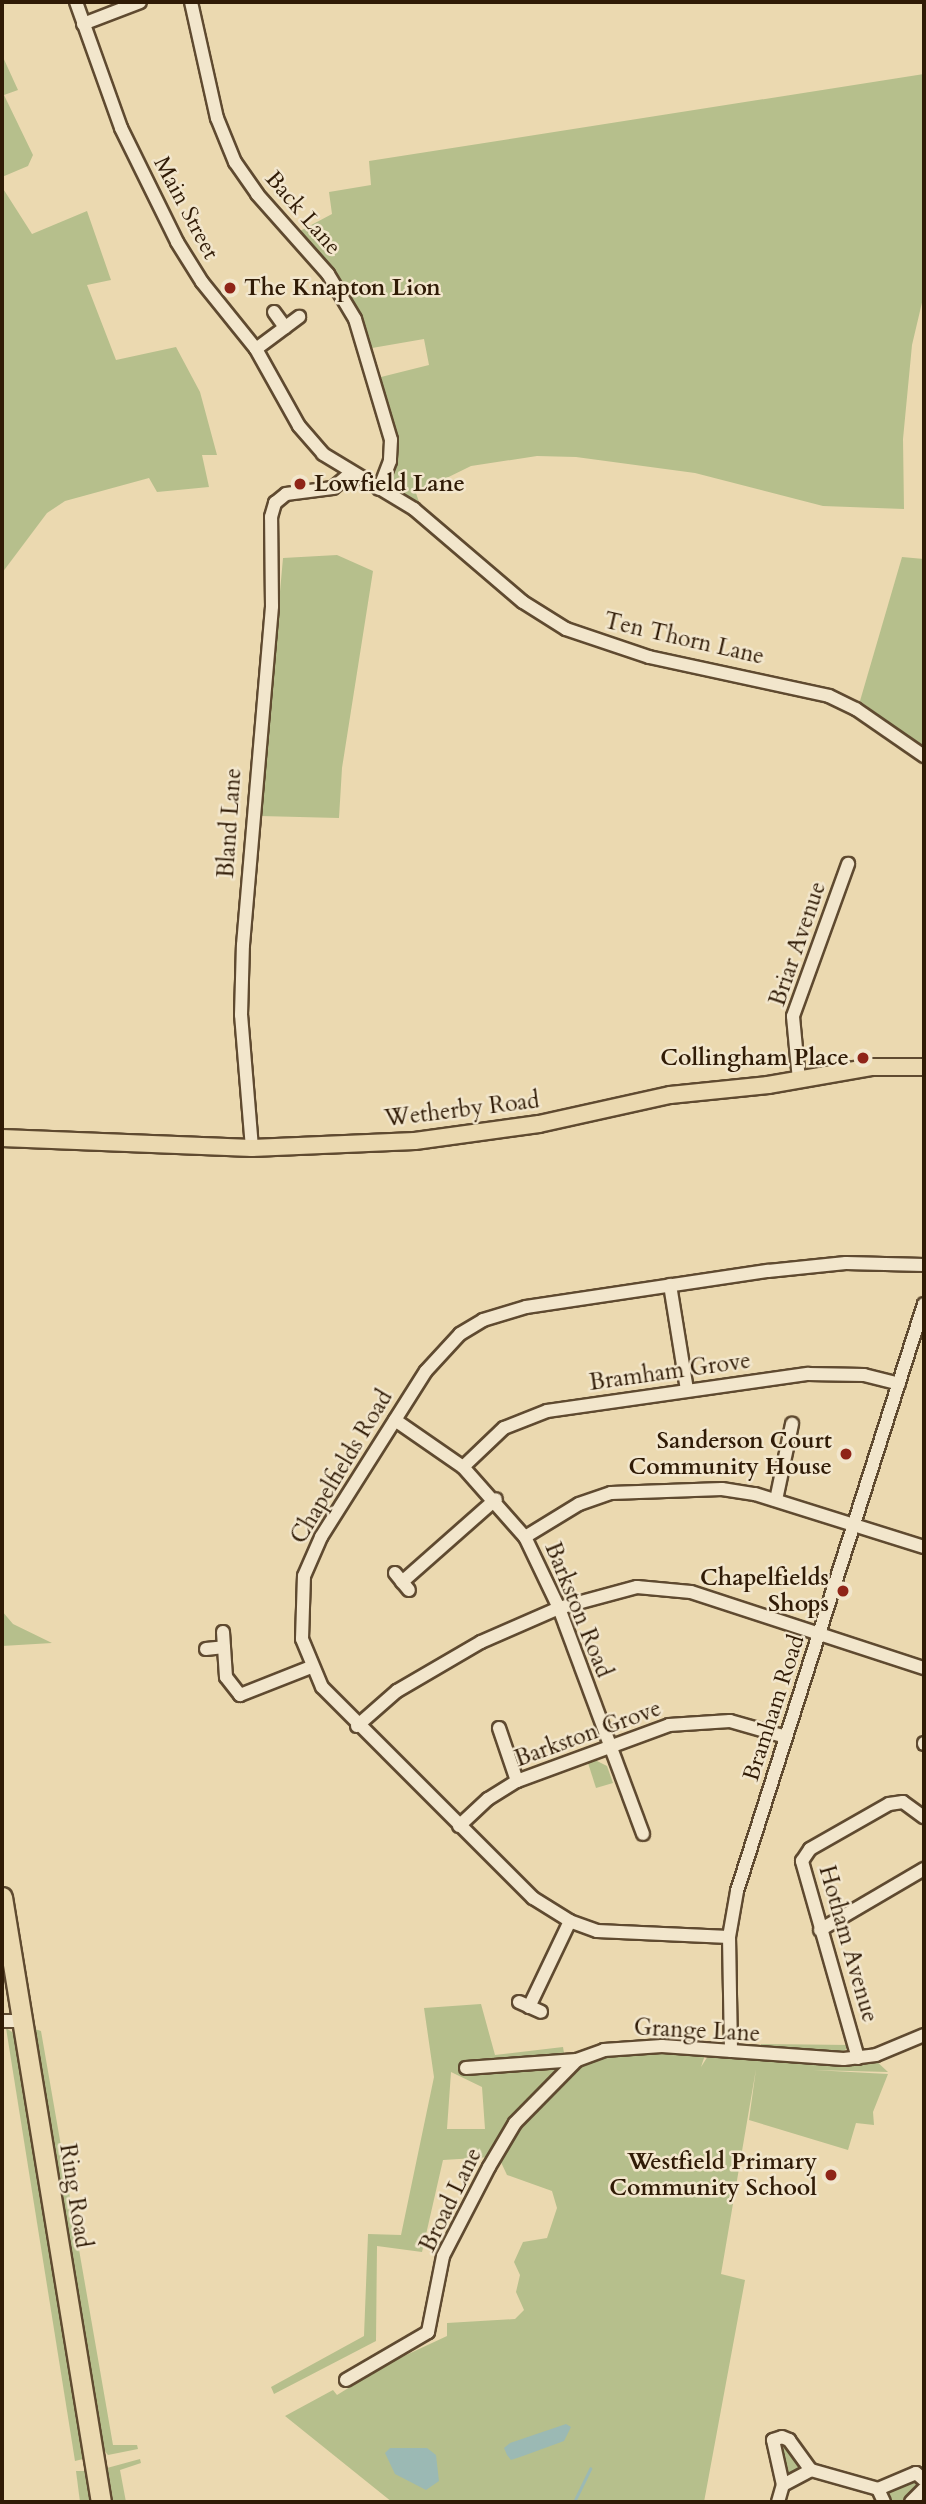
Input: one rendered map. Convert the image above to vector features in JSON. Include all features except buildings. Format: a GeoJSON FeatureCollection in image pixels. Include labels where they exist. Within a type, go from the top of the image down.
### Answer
{"type":"FeatureCollection","features":[{"type":"Feature","properties":{"kind":"highway","name":"Ring Road"},"geometry":{"type":"LineString","coordinates":[[2,1897],[101,2502]]}},
{"type":"Feature","properties":{"kind":"main road","name":"Wetherby Road"},"geometry":{"type":"LineString","coordinates":[[2,1138],[252,1148],[452,1137],[539,1124],[670,1095],[799,1080],[862,1069],[924,1067]]}},
{"type":"Feature","properties":{"kind":"street","name":"Main Street"},"geometry":{"type":"LineString","coordinates":[[76,2],[121,128],[177,242],[202,282],[256,349],[305,435],[351,473],[425,517]]}},
{"type":"Feature","properties":{"kind":"street"},"geometry":{"type":"LineString","coordinates":[[83,24],[140,2]]}},
{"type":"Feature","properties":{"kind":"street","name":"Back Lane"},"geometry":{"type":"LineString","coordinates":[[191,2],[217,118],[235,162],[257,194],[328,274],[355,319],[391,440],[390,461],[379,489]]}},
{"type":"Feature","properties":{"kind":"street"},"geometry":{"type":"LineString","coordinates":[[274,312],[285,327]]}},
{"type":"Feature","properties":{"kind":"street"},"geometry":{"type":"LineString","coordinates":[[256,349],[299,317]]}},
{"type":"Feature","properties":{"kind":"street","name":"Bland Lane"},"geometry":{"type":"LineString","coordinates":[[252,1148],[242,1015],[243,945],[272,606],[271,517],[275,503],[290,493],[333,488],[351,473]]}},
{"type":"Feature","properties":{"kind":"street","name":"Ten Thorn Lane"},"geometry":{"type":"LineString","coordinates":[[425,517],[523,602],[566,629],[649,657],[816,691],[856,709],[924,757]]}},
{"type":"Feature","properties":{"kind":"street","name":"Briar Avenue"},"geometry":{"type":"LineString","coordinates":[[799,1080],[793,1016],[848,864]]}},
{"type":"Feature","properties":{"kind":"street","name":"Chapelfields Road"},"geometry":{"type":"LineString","coordinates":[[729,1937],[613,1933],[570,1921],[533,1898],[331,1700],[311,1667],[300,1609],[309,1562],[395,1420],[435,1360],[482,1320],[526,1307],[819,1265],[924,1265]]}},
{"type":"Feature","properties":{"kind":"street"},"geometry":{"type":"LineString","coordinates":[[670,1285],[687,1390]]}},
{"type":"Feature","properties":{"kind":"street","name":"Bramham Road"},"geometry":{"type":"LineString","coordinates":[[731,2051],[729,1937],[737,1891],[924,1304]]}},
{"type":"Feature","properties":{"kind":"street","name":"Bramham Grove"},"geometry":{"type":"LineString","coordinates":[[464,1467],[490,1438],[530,1416],[687,1390],[829,1373],[900,1384]]}},
{"type":"Feature","properties":{"kind":"street","name":"Barkston Road"},"geometry":{"type":"LineString","coordinates":[[395,1420],[464,1467],[496,1499],[525,1537],[559,1608],[643,1834]]}},
{"type":"Feature","properties":{"kind":"street"},"geometry":{"type":"LineString","coordinates":[[776,1500],[792,1424]]}},
{"type":"Feature","properties":{"kind":"street"},"geometry":{"type":"LineString","coordinates":[[525,1537],[579,1504],[611,1493],[722,1489],[776,1500],[924,1548]]}},
{"type":"Feature","properties":{"kind":"street"},"geometry":{"type":"LineString","coordinates":[[402,1582],[496,1499]]}},
{"type":"Feature","properties":{"kind":"street"},"geometry":{"type":"LineString","coordinates":[[356,1726],[397,1691],[439,1665],[559,1608],[619,1590],[673,1589],[924,1668]]}},
{"type":"Feature","properties":{"kind":"street"},"geometry":{"type":"LineString","coordinates":[[223,1632],[226,1677],[240,1695],[311,1667]]}},
{"type":"Feature","properties":{"kind":"street"},"geometry":{"type":"LineString","coordinates":[[206,1648],[224,1647]]}},
{"type":"Feature","properties":{"kind":"street","name":"Barkston Grove"},"geometry":{"type":"LineString","coordinates":[[459,1826],[488,1799],[517,1781],[679,1723],[730,1721],[786,1737]]}},
{"type":"Feature","properties":{"kind":"street"},"geometry":{"type":"LineString","coordinates":[[499,1728],[517,1781]]}},
{"type":"Feature","properties":{"kind":"street","name":"Hotham Avenue"},"geometry":{"type":"LineString","coordinates":[[858,2058],[802,1868],[805,1855],[890,1804],[903,1802],[924,1817]]}},
{"type":"Feature","properties":{"kind":"street"},"geometry":{"type":"LineString","coordinates":[[820,1930],[924,1869]]}},
{"type":"Feature","properties":{"kind":"street"},"geometry":{"type":"LineString","coordinates":[[530,2007],[570,1921]]}},
{"type":"Feature","properties":{"kind":"street"},"geometry":{"type":"LineString","coordinates":[[2,2021],[22,2021]]}},
{"type":"Feature","properties":{"kind":"street","name":"Grange Lane"},"geometry":{"type":"LineString","coordinates":[[466,2068],[577,2060],[632,2047],[731,2051],[780,2057],[858,2058],[888,2052],[924,2035]]}},
{"type":"Feature","properties":{"kind":"street","name":"Broad Lane"},"geometry":{"type":"LineString","coordinates":[[346,2380],[428,2332],[443,2256],[489,2167],[516,2123],[577,2060]]}},
{"type":"Feature","properties":{"kind":"street"},"geometry":{"type":"LineString","coordinates":[[778,2502],[783,2484],[773,2441],[782,2437],[789,2440],[811,2470],[878,2489],[916,2473],[924,2480]]}},
{"type":"Feature","properties":{"kind":"street"},"geometry":{"type":"LineString","coordinates":[[783,2484],[811,2470]]}},
{"type":"Feature","properties":{"kind":"street"},"geometry":{"type":"LineString","coordinates":[[878,2489],[884,2502]]}},
{"type":"Feature","properties":{"kind":"street"},"geometry":{"type":"LineString","coordinates":[[911,2502],[924,2489]]}},
{"type":"Feature","properties":{"kind":"green space"},"geometry":{"type":"Polygon","coordinates":[[[2,55],[18,90],[4,95],[33,155],[28,166],[2,177],[2,55]]]}},
{"type":"Feature","properties":{"kind":"green space"},"geometry":{"type":"Polygon","coordinates":[[[924,74],[924,294],[912,345],[903,439],[904,509],[823,506],[695,473],[576,457],[537,456],[471,466],[416,493],[420,505],[388,487],[389,419],[381,377],[429,365],[424,339],[372,348],[352,299],[298,232],[332,214],[329,192],[371,185],[369,161],[924,74]]]}},
{"type":"Feature","properties":{"kind":"green space"},"geometry":{"type":"Polygon","coordinates":[[[2,187],[32,234],[87,211],[111,280],[87,285],[116,360],[176,347],[200,392],[217,455],[202,455],[209,487],[157,492],[149,478],[65,501],[47,513],[2,573],[2,187]]]}},
{"type":"Feature","properties":{"kind":"green space"},"geometry":{"type":"Polygon","coordinates":[[[337,555],[373,571],[342,768],[339,818],[260,816],[283,558],[337,555]]]}},
{"type":"Feature","properties":{"kind":"green space"},"geometry":{"type":"Polygon","coordinates":[[[902,557],[924,559],[924,749],[860,701],[902,557]]]}},
{"type":"Feature","properties":{"kind":"green space"},"geometry":{"type":"Polygon","coordinates":[[[2,1611],[13,1624],[52,1643],[2,1646],[2,1611]]]}},
{"type":"Feature","properties":{"kind":"green space"},"geometry":{"type":"Polygon","coordinates":[[[595,1760],[607,1766],[613,1783],[596,1788],[588,1763],[595,1760]]]}},
{"type":"Feature","properties":{"kind":"green space"},"geometry":{"type":"Polygon","coordinates":[[[481,2004],[495,2055],[563,2047],[566,2065],[491,2157],[443,2160],[422,2252],[377,2246],[376,2341],[274,2394],[271,2387],[364,2336],[368,2234],[401,2235],[434,2077],[424,2008],[481,2004]],[[451,2072],[447,2129],[485,2129],[482,2087],[451,2072]]]}},
{"type":"Feature","properties":{"kind":"green space"},"geometry":{"type":"Polygon","coordinates":[[[6,2028],[15,2034],[85,2452],[83,2459],[75,2461],[6,2028]]]}},
{"type":"Feature","properties":{"kind":"green space"},"geometry":{"type":"Polygon","coordinates":[[[32,2028],[41,2031],[113,2445],[137,2445],[138,2449],[108,2455],[101,2447],[32,2028]]]}},
{"type":"Feature","properties":{"kind":"green space"},"geometry":{"type":"Polygon","coordinates":[[[761,2044],[850,2045],[839,2056],[835,2052],[761,2051],[761,2044]]]}},
{"type":"Feature","properties":{"kind":"green space"},"geometry":{"type":"Polygon","coordinates":[[[656,2049],[705,2055],[701,2067],[708,2056],[831,2064],[874,2059],[888,2072],[813,2070],[888,2074],[873,2112],[874,2125],[856,2123],[848,2150],[749,2120],[756,2069],[721,2274],[745,2280],[704,2502],[392,2502],[285,2416],[333,2390],[337,2395],[389,2363],[447,2336],[447,2323],[515,2319],[524,2310],[516,2292],[520,2275],[514,2262],[523,2242],[547,2238],[557,2208],[552,2191],[507,2175],[499,2158],[529,2115],[578,2063],[616,2052],[656,2049]]]}},
{"type":"Feature","properties":{"kind":"green space"},"geometry":{"type":"Polygon","coordinates":[[[782,2440],[803,2469],[789,2477],[777,2443],[782,2440]]]}},
{"type":"Feature","properties":{"kind":"green space"},"geometry":{"type":"Polygon","coordinates":[[[140,2459],[141,2463],[120,2470],[126,2502],[110,2502],[107,2468],[140,2459]]]}},
{"type":"Feature","properties":{"kind":"green space"},"geometry":{"type":"Polygon","coordinates":[[[76,2471],[85,2471],[90,2479],[94,2502],[80,2502],[76,2471]]]}},
{"type":"Feature","properties":{"kind":"green space"},"geometry":{"type":"Polygon","coordinates":[[[914,2481],[920,2483],[921,2491],[904,2502],[888,2502],[888,2489],[914,2481]]]}},
{"type":"Feature","properties":{"kind":"water"},"geometry":{"type":"Polygon","coordinates":[[[566,2424],[571,2427],[564,2441],[511,2460],[507,2455],[504,2448],[510,2443],[566,2424]]]}},
{"type":"Feature","properties":{"kind":"water"},"geometry":{"type":"Polygon","coordinates":[[[390,2448],[427,2448],[436,2455],[439,2481],[426,2490],[395,2474],[385,2453],[390,2448]]]}},
{"type":"Feature","properties":{"kind":"waterway"},"geometry":{"type":"LineString","coordinates":[[574,2502],[590,2469]]}},
{"type":"Feature","properties":{"kind":"place","name":"The Knapton Lion"},"geometry":{"type":"Point","coordinates":[230,288]}},
{"type":"Feature","properties":{"kind":"place","name":"Lowfield Lane"},"geometry":{"type":"Point","coordinates":[300,484]}},
{"type":"Feature","properties":{"kind":"place","name":"Collingham Place"},"geometry":{"type":"Point","coordinates":[863,1058]}},
{"type":"Feature","properties":{"kind":"place","name":"Sanderson Court Community House"},"geometry":{"type":"Point","coordinates":[846,1454]}},
{"type":"Feature","properties":{"kind":"place","name":"Chapelfields Shops"},"geometry":{"type":"Point","coordinates":[843,1591]}},
{"type":"Feature","properties":{"kind":"place","name":"Westfield Primary Community School"},"geometry":{"type":"Point","coordinates":[831,2175]}}]}
